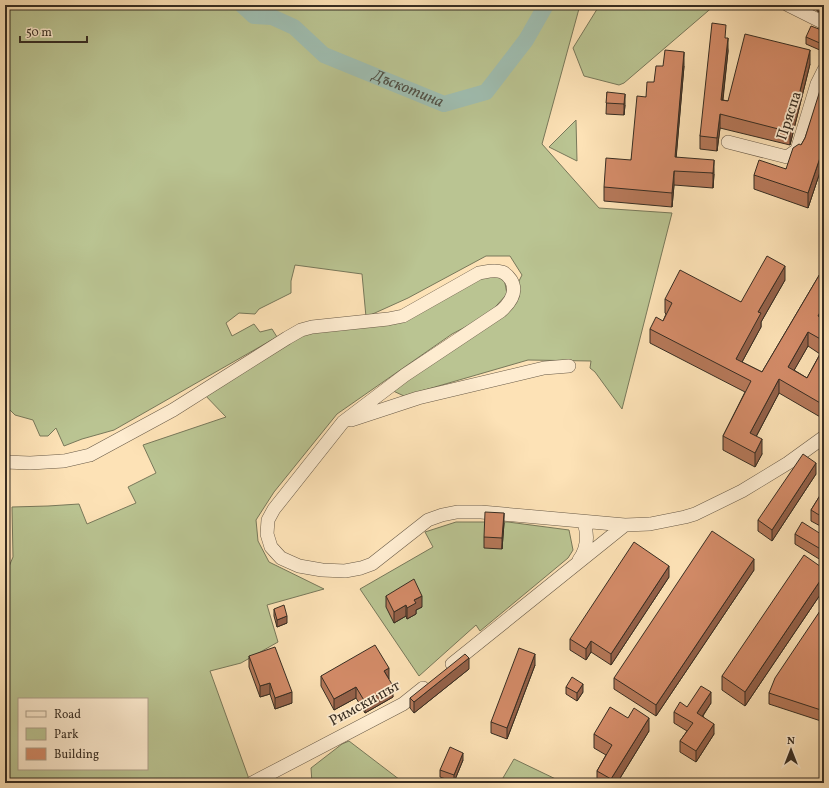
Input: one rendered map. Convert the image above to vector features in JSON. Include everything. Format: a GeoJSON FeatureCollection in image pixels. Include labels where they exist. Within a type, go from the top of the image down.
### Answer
{"type":"FeatureCollection","features":[{"type":"Feature","properties":{"kind":"street"},"geometry":{"type":"LineString","coordinates":[[788,5],[824,23]]}},
{"type":"Feature","properties":{"kind":"street","name":"Пряспа"},"geometry":{"type":"LineString","coordinates":[[728,142],[787,157],[797,150],[817,84],[824,70]]}},
{"type":"Feature","properties":{"kind":"street"},"geometry":{"type":"LineString","coordinates":[[5,462],[30,463],[64,461],[90,455],[173,410],[301,330],[312,327],[388,320],[403,316],[479,273],[490,271],[502,272],[510,277],[514,285],[513,294],[509,304],[501,311],[405,375],[343,422],[274,508],[268,520],[267,534],[271,547],[281,558],[299,566],[322,570],[345,571],[361,568],[372,564],[428,520],[457,512],[481,512],[625,525],[663,522],[695,514],[749,487],[788,463],[824,436]]}},
{"type":"Feature","properties":{"kind":"street"},"geometry":{"type":"LineString","coordinates":[[343,422],[418,398],[544,368],[569,366]]}},
{"type":"Feature","properties":{"kind":"street"},"geometry":{"type":"LineString","coordinates":[[577,563],[586,544],[587,532],[584,522]]}},
{"type":"Feature","properties":{"kind":"street"},"geometry":{"type":"LineString","coordinates":[[445,670],[625,525]]}},
{"type":"Feature","properties":{"kind":"street","name":"Римски път"},"geometry":{"type":"LineString","coordinates":[[252,783],[403,704],[433,680]]}},
{"type":"Feature","properties":{"kind":"green space"},"geometry":{"type":"Polygon","coordinates":[[[5,5],[580,5],[542,144],[599,208],[672,213],[622,409],[595,372],[590,368],[591,361],[528,360],[404,396],[389,389],[506,307],[522,275],[510,256],[486,256],[408,298],[366,317],[362,274],[295,265],[291,281],[291,293],[259,309],[255,314],[239,313],[226,323],[232,336],[254,324],[260,332],[272,329],[277,337],[114,430],[64,446],[56,428],[48,436],[40,436],[33,420],[15,415],[10,410],[5,411],[5,5]]]}},
{"type":"Feature","properties":{"kind":"green space"},"geometry":{"type":"Polygon","coordinates":[[[659,5],[715,5],[624,83],[619,85],[584,76],[573,48],[599,6],[649,9],[659,5]]]}},
{"type":"Feature","properties":{"kind":"green space"},"geometry":{"type":"Polygon","coordinates":[[[576,120],[577,161],[549,147],[576,120]]]}},
{"type":"Feature","properties":{"kind":"green space"},"geometry":{"type":"Polygon","coordinates":[[[488,275],[504,278],[507,294],[488,315],[452,334],[337,414],[274,492],[256,520],[258,541],[269,562],[324,589],[267,605],[278,642],[241,663],[210,671],[249,779],[241,783],[5,783],[5,576],[13,557],[12,507],[79,504],[87,524],[136,503],[128,487],[156,473],[143,445],[226,417],[202,392],[315,329],[382,324],[488,275]]]}},
{"type":"Feature","properties":{"kind":"green space"},"geometry":{"type":"Polygon","coordinates":[[[456,522],[508,522],[569,530],[573,550],[568,558],[480,631],[476,625],[419,676],[360,589],[433,547],[425,532],[456,522]]]}},
{"type":"Feature","properties":{"kind":"green space"},"geometry":{"type":"Polygon","coordinates":[[[349,741],[404,783],[312,783],[311,768],[342,744],[349,741]]]}},
{"type":"Feature","properties":{"kind":"green space"},"geometry":{"type":"Polygon","coordinates":[[[514,759],[564,783],[500,783],[514,759]]]}},
{"type":"Feature","properties":{"kind":"building"},"geometry":{"type":"Polygon","coordinates":[[[712,23],[726,25],[725,38],[728,38],[721,100],[728,101],[745,34],[810,50],[790,132],[720,114],[717,138],[700,136],[712,23]]]}},
{"type":"Feature","properties":{"kind":"building"},"geometry":{"type":"Polygon","coordinates":[[[811,26],[824,31],[824,40],[822,44],[806,37],[811,26]]]}},
{"type":"Feature","properties":{"kind":"building"},"geometry":{"type":"Polygon","coordinates":[[[665,50],[684,52],[675,157],[714,160],[713,173],[674,171],[672,193],[604,187],[606,158],[631,160],[637,96],[646,97],[647,82],[654,82],[656,66],[663,66],[665,50]]]}},
{"type":"Feature","properties":{"kind":"building"},"geometry":{"type":"Polygon","coordinates":[[[822,84],[824,84],[824,146],[808,193],[754,175],[759,160],[786,169],[793,148],[799,144],[801,145],[805,138],[822,84]]]}},
{"type":"Feature","properties":{"kind":"building"},"geometry":{"type":"Polygon","coordinates":[[[607,92],[625,94],[624,104],[606,103],[607,92]]]}},
{"type":"Feature","properties":{"kind":"building"},"geometry":{"type":"Polygon","coordinates":[[[767,256],[785,266],[758,312],[761,313],[736,359],[762,372],[824,267],[824,305],[818,316],[824,320],[824,341],[808,332],[788,367],[807,378],[824,347],[824,402],[822,404],[779,379],[750,433],[762,439],[755,453],[723,436],[751,381],[650,329],[656,317],[663,321],[672,303],[665,299],[680,270],[741,302],[767,256]]]}},
{"type":"Feature","properties":{"kind":"building"},"geometry":{"type":"Polygon","coordinates":[[[803,454],[816,463],[772,530],[758,520],[803,454]]]}},
{"type":"Feature","properties":{"kind":"building"},"geometry":{"type":"Polygon","coordinates":[[[824,489],[824,518],[811,510],[824,489]]]}},
{"type":"Feature","properties":{"kind":"building"},"geometry":{"type":"Polygon","coordinates":[[[485,512],[504,513],[502,538],[484,537],[485,512]]]}},
{"type":"Feature","properties":{"kind":"building"},"geometry":{"type":"Polygon","coordinates":[[[802,522],[824,536],[824,551],[795,534],[802,522]]]}},
{"type":"Feature","properties":{"kind":"building"},"geometry":{"type":"Polygon","coordinates":[[[712,531],[754,559],[656,705],[614,678],[712,531]]]}},
{"type":"Feature","properties":{"kind":"building"},"geometry":{"type":"Polygon","coordinates":[[[634,542],[669,566],[611,654],[591,641],[586,649],[570,639],[634,542]]]}},
{"type":"Feature","properties":{"kind":"building"},"geometry":{"type":"Polygon","coordinates":[[[804,555],[824,569],[824,575],[745,692],[722,676],[804,555]]]}},
{"type":"Feature","properties":{"kind":"building"},"geometry":{"type":"Polygon","coordinates":[[[414,579],[422,596],[414,600],[416,603],[407,608],[406,605],[394,612],[386,596],[414,579]]]}},
{"type":"Feature","properties":{"kind":"building"},"geometry":{"type":"Polygon","coordinates":[[[284,605],[287,616],[277,620],[274,609],[284,605]]]}},
{"type":"Feature","properties":{"kind":"building"},"geometry":{"type":"Polygon","coordinates":[[[824,605],[824,711],[769,693],[775,678],[824,605]]]}},
{"type":"Feature","properties":{"kind":"building"},"geometry":{"type":"Polygon","coordinates":[[[375,645],[389,668],[384,671],[393,686],[365,702],[356,687],[334,699],[321,676],[375,645]]]}},
{"type":"Feature","properties":{"kind":"building"},"geometry":{"type":"Polygon","coordinates":[[[275,647],[292,692],[275,698],[270,683],[260,686],[249,656],[275,647]]]}},
{"type":"Feature","properties":{"kind":"building"},"geometry":{"type":"Polygon","coordinates":[[[519,648],[535,654],[507,728],[491,722],[519,648]]]}},
{"type":"Feature","properties":{"kind":"building"},"geometry":{"type":"Polygon","coordinates":[[[465,654],[469,658],[414,702],[410,698],[465,654]]]}},
{"type":"Feature","properties":{"kind":"building"},"geometry":{"type":"Polygon","coordinates":[[[572,677],[583,684],[577,693],[566,687],[572,677]]]}},
{"type":"Feature","properties":{"kind":"building"},"geometry":{"type":"Polygon","coordinates":[[[701,686],[711,692],[697,713],[714,724],[696,751],[680,741],[693,723],[674,712],[680,702],[687,707],[701,686]]]}},
{"type":"Feature","properties":{"kind":"building"},"geometry":{"type":"Polygon","coordinates":[[[610,707],[628,718],[634,708],[649,718],[611,779],[597,771],[612,745],[594,734],[610,707]]]}},
{"type":"Feature","properties":{"kind":"building"},"geometry":{"type":"Polygon","coordinates":[[[450,747],[463,753],[454,775],[440,770],[450,747]]]}},
{"type":"Feature","properties":{"kind":"waterway","name":"Дъскотина"},"geometry":{"type":"LineString","coordinates":[[242,5],[254,16],[272,17],[294,27],[324,55],[444,104],[486,92],[526,40],[546,5]]}}]}
